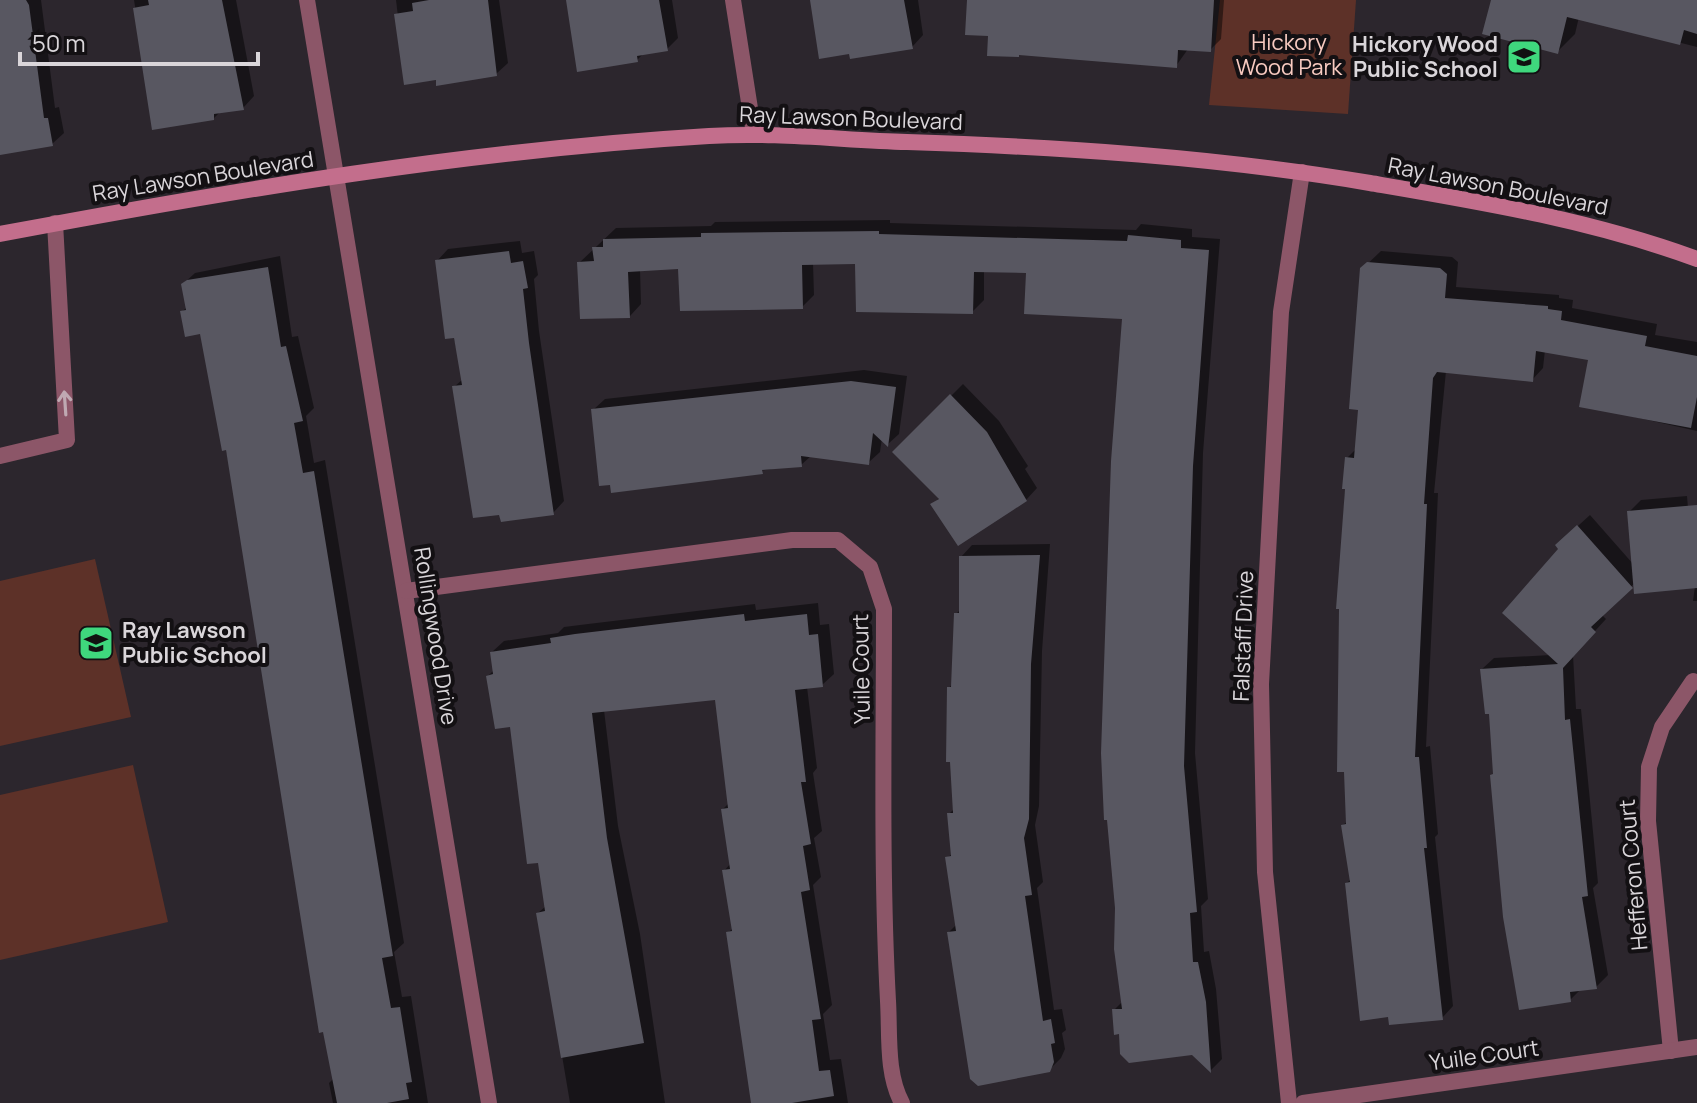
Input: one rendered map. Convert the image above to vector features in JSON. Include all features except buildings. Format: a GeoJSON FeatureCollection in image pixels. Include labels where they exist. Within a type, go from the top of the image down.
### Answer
{"type":"FeatureCollection","features":[{"type":"Feature","properties":{"kind":"street","name":"Rollingwood Drive"},"geometry":{"type":"LineString","coordinates":[[307,0],[489,1103]]}},
{"type":"Feature","properties":{"kind":"street"},"geometry":{"type":"LineString","coordinates":[[733,0],[754,134]]}},
{"type":"Feature","properties":{"kind":"street","name":"Ray Lawson Boulevard"},"geometry":{"type":"LineString","coordinates":[[0,234],[337,176],[509,153],[754,134],[1017,145],[1302,172],[1494,205],[1613,230],[1697,259]]}},
{"type":"Feature","properties":{"kind":"street","name":"Falstaff Drive"},"geometry":{"type":"LineString","coordinates":[[1289,1103],[1265,872],[1261,684],[1281,312],[1302,172]]}},
{"type":"Feature","properties":{"kind":"street"},"geometry":{"type":"LineString","coordinates":[[0,456],[67,440],[55,223]]}},
{"type":"Feature","properties":{"kind":"street","name":"Yuile Court"},"geometry":{"type":"LineString","coordinates":[[406,591],[792,540],[838,540],[870,567],[884,609],[885,947],[891,1061],[895,1091],[902,1103]]}},
{"type":"Feature","properties":{"kind":"street","name":"Hefferon Court"},"geometry":{"type":"LineString","coordinates":[[1671,1051],[1648,821],[1649,767],[1662,727],[1693,681]]}},
{"type":"Feature","properties":{"kind":"street"},"geometry":{"type":"LineString","coordinates":[[1671,1051],[1697,1047]]}},
{"type":"Feature","properties":{"kind":"street","name":"Yuile Court"},"geometry":{"type":"LineString","coordinates":[[1303,1103],[1671,1051]]}},
{"type":"Feature","properties":{"kind":"green space","name":"Hickory Wood Park"},"geometry":{"type":"Polygon","coordinates":[[[1220,0],[1356,0],[1348,114],[1209,105],[1220,0]]]}},
{"type":"Feature","properties":{"kind":"green space"},"geometry":{"type":"Polygon","coordinates":[[[95,559],[131,717],[0,746],[0,581],[95,559]]]}},
{"type":"Feature","properties":{"kind":"green space"},"geometry":{"type":"Polygon","coordinates":[[[133,765],[168,922],[0,960],[0,795],[133,765]]]}},
{"type":"Feature","properties":{"kind":"place","name":"Hickory Wood Public School"},"geometry":{"type":"Point","coordinates":[1524,57]}},
{"type":"Feature","properties":{"kind":"place","name":"Ray Lawson Public School"},"geometry":{"type":"Point","coordinates":[96,643]}}]}
